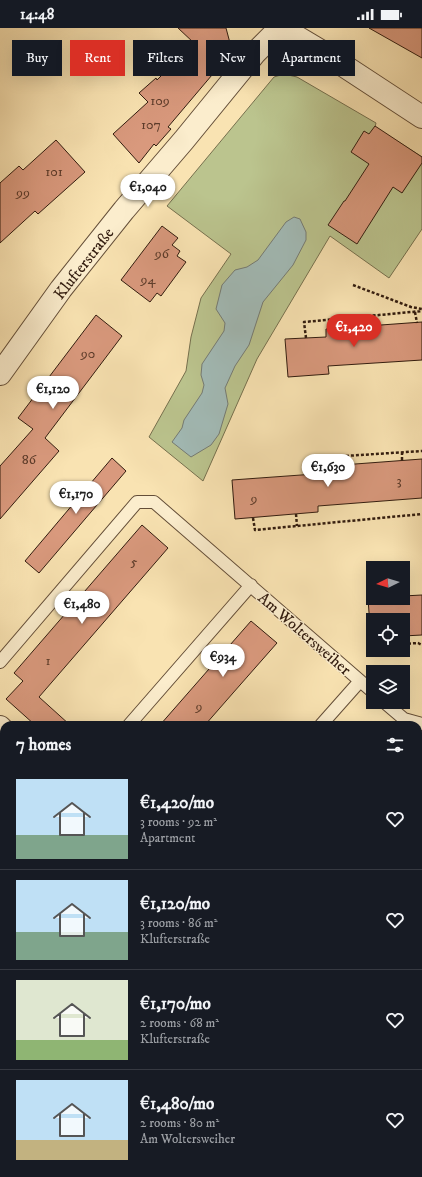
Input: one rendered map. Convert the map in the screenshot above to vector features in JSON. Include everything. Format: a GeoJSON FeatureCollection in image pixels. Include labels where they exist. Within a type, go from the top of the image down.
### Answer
{"type":"FeatureCollection","features":[{"type":"Feature","properties":{"kind":"street"},"geometry":{"type":"LineString","coordinates":[[281,28],[329,56],[422,117]]}},
{"type":"Feature","properties":{"kind":"street","name":"Klufterstraße"},"geometry":{"type":"LineString","coordinates":[[0,374],[61,289],[124,210],[184,140],[255,53],[281,28]]}},
{"type":"Feature","properties":{"kind":"lane","name":"Am Woltersweiher"},"geometry":{"type":"LineString","coordinates":[[0,662],[136,502],[154,502],[366,686]]}},
{"type":"Feature","properties":{"kind":"lane","name":"Am Woltersweiher"},"geometry":{"type":"LineString","coordinates":[[133,721],[251,586]]}},
{"type":"Feature","properties":{"kind":"lane","name":"Am Woltersweiher"},"geometry":{"type":"LineString","coordinates":[[324,721],[360,681]]}},
{"type":"Feature","properties":{"kind":"lane"},"geometry":{"type":"LineString","coordinates":[[392,709],[404,719],[411,721]]}},
{"type":"Feature","properties":{"kind":"path"},"geometry":{"type":"LineString","coordinates":[[353,285],[422,310]]}},
{"type":"Feature","properties":{"kind":"path"},"geometry":{"type":"LineString","coordinates":[[306,338],[304,322],[415,312],[422,310]]}},
{"type":"Feature","properties":{"kind":"path"},"geometry":{"type":"LineString","coordinates":[[415,312],[417,323]]}},
{"type":"Feature","properties":{"kind":"path"},"geometry":{"type":"LineString","coordinates":[[360,316],[360,326]]}},
{"type":"Feature","properties":{"kind":"path"},"geometry":{"type":"LineString","coordinates":[[346,465],[345,456],[422,451]]}},
{"type":"Feature","properties":{"kind":"path"},"geometry":{"type":"LineString","coordinates":[[402,452],[402,460]]}},
{"type":"Feature","properties":{"kind":"path"},"geometry":{"type":"LineString","coordinates":[[296,514],[297,526]]}},
{"type":"Feature","properties":{"kind":"path"},"geometry":{"type":"LineString","coordinates":[[253,518],[255,530],[422,514]]}},
{"type":"Feature","properties":{"kind":"path"},"geometry":{"type":"LineString","coordinates":[[410,644],[418,643],[422,645]]}},
{"type":"Feature","properties":{"kind":"green space"},"geometry":{"type":"Polygon","coordinates":[[[274,77],[297,77],[376,123],[375,127],[422,157],[422,229],[389,278],[330,236],[257,359],[203,481],[149,437],[186,371],[191,337],[201,298],[231,254],[167,206],[274,77]]]}},
{"type":"Feature","properties":{"kind":"water"},"geometry":{"type":"Polygon","coordinates":[[[294,217],[300,219],[306,232],[306,240],[293,265],[263,302],[249,345],[235,366],[225,388],[228,404],[219,434],[211,445],[191,457],[172,442],[182,428],[184,420],[202,393],[204,385],[201,375],[202,364],[224,331],[225,323],[216,309],[222,285],[235,270],[247,267],[258,260],[286,222],[294,217]]]}},
{"type":"Feature","properties":{"kind":"building"},"geometry":{"type":"Polygon","coordinates":[[[178,28],[226,28],[229,40],[206,40],[206,76],[211,76],[168,127],[171,129],[156,146],[154,144],[139,163],[113,134],[148,102],[139,93],[156,78],[157,80],[161,76],[198,76],[198,40],[191,40],[178,28]]]}},
{"type":"Feature","properties":{"kind":"building"},"geometry":{"type":"Polygon","coordinates":[[[369,28],[422,28],[422,58],[369,28]]]}},
{"type":"Feature","properties":{"kind":"building"},"geometry":{"type":"Polygon","coordinates":[[[375,126],[422,157],[422,163],[402,193],[393,187],[357,244],[328,225],[369,164],[351,152],[364,131],[369,134],[375,126]]]}},
{"type":"Feature","properties":{"kind":"building"},"geometry":{"type":"Polygon","coordinates":[[[56,140],[85,172],[38,214],[35,211],[0,243],[0,183],[19,166],[23,170],[56,140]]]}},
{"type":"Feature","properties":{"kind":"building"},"geometry":{"type":"Polygon","coordinates":[[[162,226],[178,238],[172,245],[180,251],[177,256],[186,262],[161,296],[157,293],[150,302],[121,280],[162,226]]]}},
{"type":"Feature","properties":{"kind":"building"},"geometry":{"type":"Polygon","coordinates":[[[96,315],[122,336],[45,438],[59,451],[0,519],[0,466],[33,429],[18,418],[96,315]]]}},
{"type":"Feature","properties":{"kind":"building"},"geometry":{"type":"Polygon","coordinates":[[[422,322],[422,360],[328,366],[329,374],[288,377],[285,339],[326,337],[326,329],[422,322]]]}},
{"type":"Feature","properties":{"kind":"building"},"geometry":{"type":"Polygon","coordinates":[[[112,458],[126,471],[39,573],[25,561],[112,458]]]}},
{"type":"Feature","properties":{"kind":"building"},"geometry":{"type":"Polygon","coordinates":[[[422,459],[422,498],[318,506],[318,512],[235,519],[232,480],[315,474],[315,467],[422,459]]]}},
{"type":"Feature","properties":{"kind":"building"},"geometry":{"type":"Polygon","coordinates":[[[142,525],[168,548],[39,697],[66,721],[31,721],[6,699],[23,681],[14,673],[142,525]]]}},
{"type":"Feature","properties":{"kind":"building"},"geometry":{"type":"Polygon","coordinates":[[[422,595],[422,635],[410,636],[410,613],[369,613],[368,605],[410,605],[410,596],[422,595]]]}},
{"type":"Feature","properties":{"kind":"building"},"geometry":{"type":"Polygon","coordinates":[[[251,621],[277,643],[209,721],[164,721],[251,621]]]}}]}
